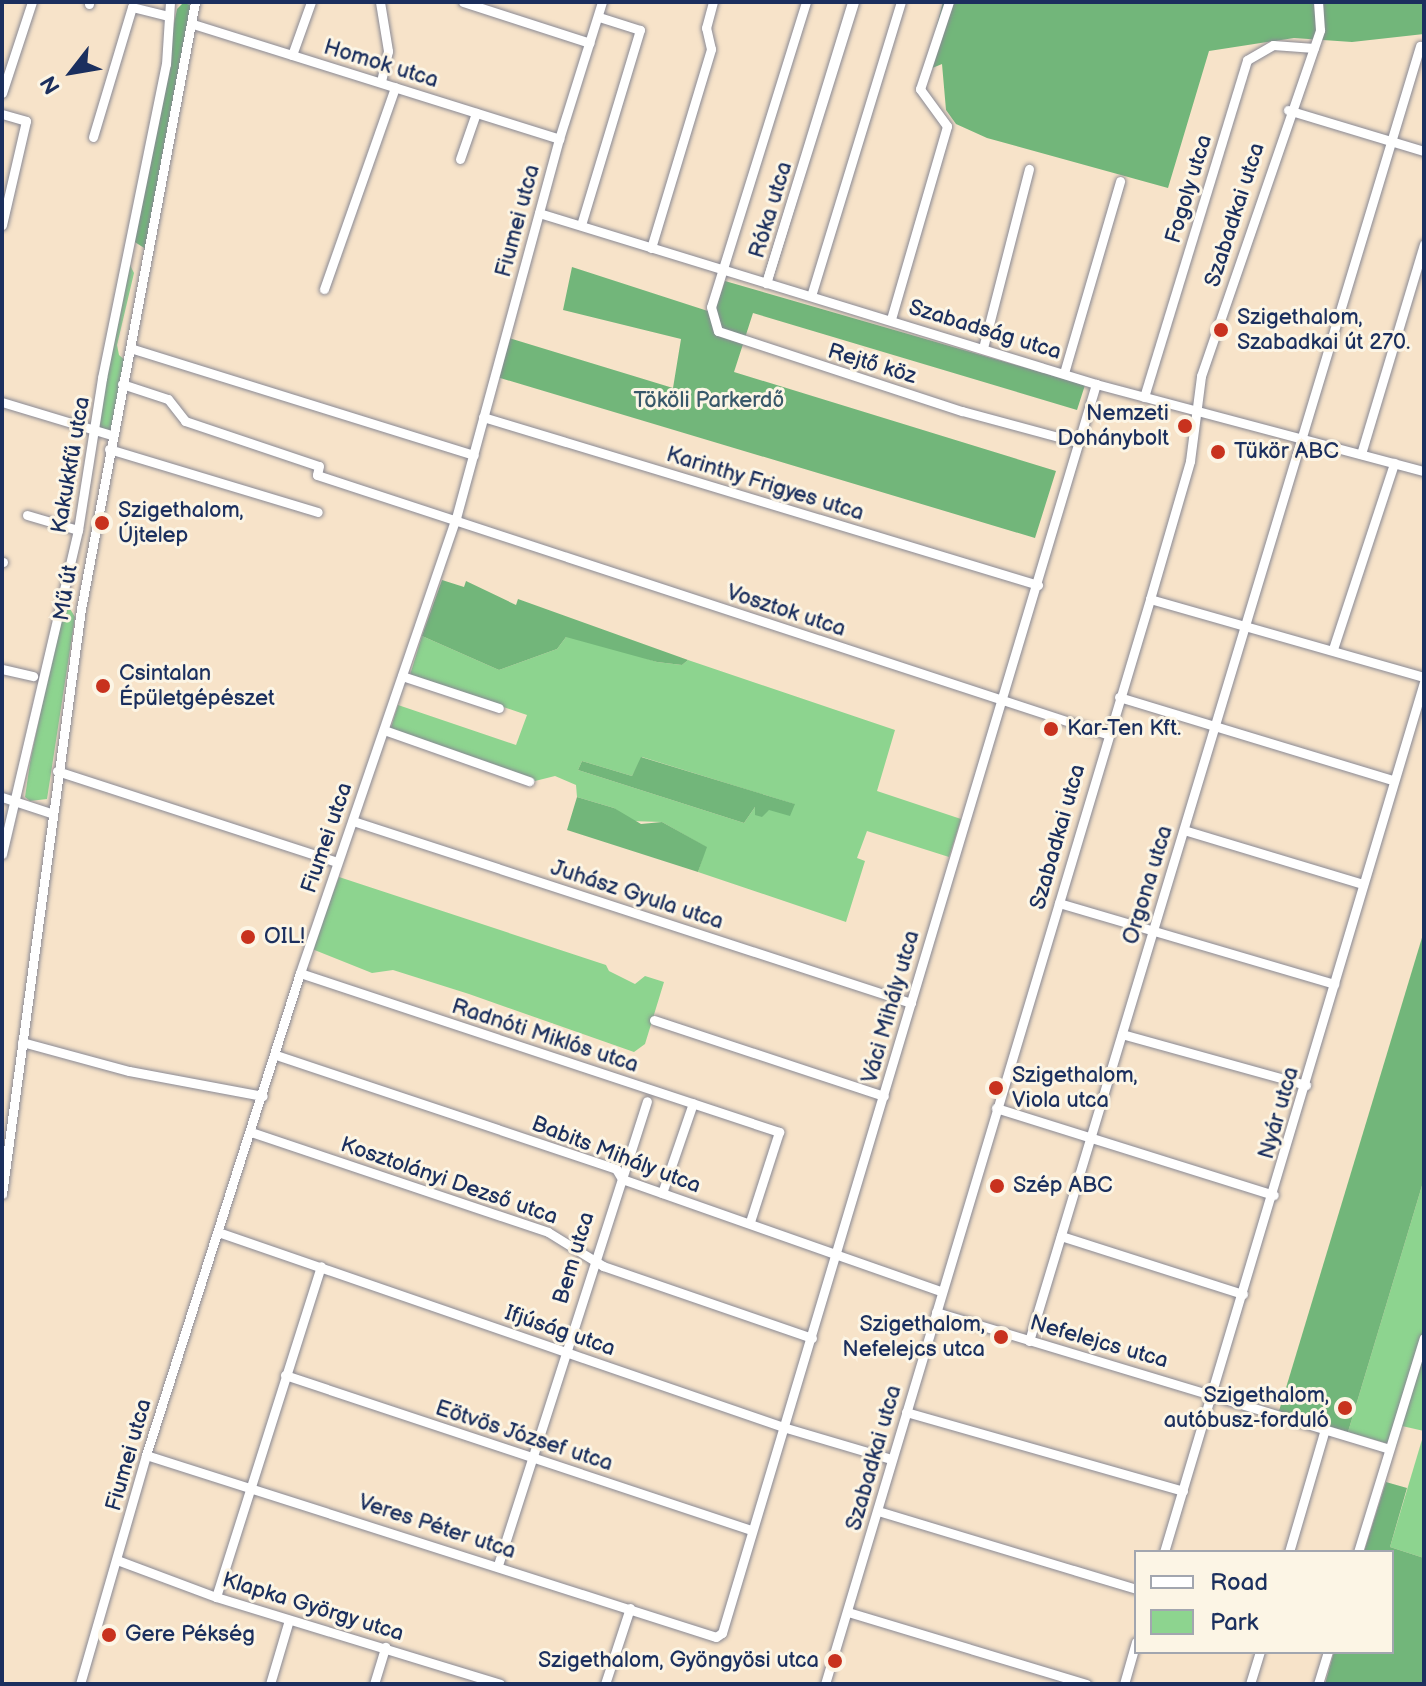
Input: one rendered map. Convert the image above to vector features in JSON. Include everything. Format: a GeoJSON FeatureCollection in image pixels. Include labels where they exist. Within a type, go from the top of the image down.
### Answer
{"type":"FeatureCollection","features":[{"type":"Feature","properties":{"kind":"street"},"geometry":{"type":"LineString","coordinates":[[2,93],[32,2]]}},
{"type":"Feature","properties":{"kind":"street","name":"Kakukkfű utca"},"geometry":{"type":"LineString","coordinates":[[2,854],[18,802],[78,530],[107,354],[153,125],[170,2]]}},
{"type":"Feature","properties":{"kind":"street","name":"Mű út"},"geometry":{"type":"LineString","coordinates":[[2,1194],[57,771],[111,435],[174,131],[195,2]]}},
{"type":"Feature","properties":{"kind":"street"},"geometry":{"type":"LineString","coordinates":[[292,55],[311,2]]}},
{"type":"Feature","properties":{"kind":"street"},"geometry":{"type":"LineString","coordinates":[[380,2],[388,51],[381,82]]}},
{"type":"Feature","properties":{"kind":"street"},"geometry":{"type":"LineString","coordinates":[[463,2],[590,43]]}},
{"type":"Feature","properties":{"kind":"street","name":"Fiumei utca"},"geometry":{"type":"LineString","coordinates":[[80,1684],[146,1455],[300,973],[456,518],[559,139],[602,2]]}},
{"type":"Feature","properties":{"kind":"street"},"geometry":{"type":"LineString","coordinates":[[651,248],[711,49],[706,28],[713,2]]}},
{"type":"Feature","properties":{"kind":"street"},"geometry":{"type":"LineString","coordinates":[[723,273],[806,2]]}},
{"type":"Feature","properties":{"kind":"street","name":"Róka utca"},"geometry":{"type":"LineString","coordinates":[[767,283],[853,2]]}},
{"type":"Feature","properties":{"kind":"street"},"geometry":{"type":"LineString","coordinates":[[811,296],[901,2]]}},
{"type":"Feature","properties":{"kind":"street"},"geometry":{"type":"LineString","coordinates":[[891,319],[947,126],[920,89],[949,2]]}},
{"type":"Feature","properties":{"kind":"street","name":"Szabadkai utca"},"geometry":{"type":"LineString","coordinates":[[825,1684],[1059,903],[1106,734],[1190,461],[1201,376],[1288,110],[1314,48],[1318,2]]}},
{"type":"Feature","properties":{"kind":"street"},"geometry":{"type":"LineString","coordinates":[[93,137],[132,7],[169,16]]}},
{"type":"Feature","properties":{"kind":"street"},"geometry":{"type":"LineString","coordinates":[[581,225],[640,30],[599,17]]}},
{"type":"Feature","properties":{"kind":"street","name":"Homok utca"},"geometry":{"type":"LineString","coordinates":[[193,24],[559,139]]}},
{"type":"Feature","properties":{"kind":"street","name":"Fogoly utca"},"geometry":{"type":"LineString","coordinates":[[1144,397],[1247,60],[1273,45],[1314,48]]}},
{"type":"Feature","properties":{"kind":"street","name":"Orgona utca"},"geometry":{"type":"LineString","coordinates":[[1029,1341],[1420,46]]}},
{"type":"Feature","properties":{"kind":"street"},"geometry":{"type":"LineString","coordinates":[[324,289],[395,87]]}},
{"type":"Feature","properties":{"kind":"street"},"geometry":{"type":"LineString","coordinates":[[1288,110],[1424,151]]}},
{"type":"Feature","properties":{"kind":"street"},"geometry":{"type":"LineString","coordinates":[[460,159],[476,113]]}},
{"type":"Feature","properties":{"kind":"street"},"geometry":{"type":"LineString","coordinates":[[2,114],[26,121],[2,225]]}},
{"type":"Feature","properties":{"kind":"street"},"geometry":{"type":"LineString","coordinates":[[153,125],[174,131]]}},
{"type":"Feature","properties":{"kind":"street"},"geometry":{"type":"LineString","coordinates":[[145,163],[167,166]]}},
{"type":"Feature","properties":{"kind":"street"},"geometry":{"type":"LineString","coordinates":[[983,348],[1029,169]]}},
{"type":"Feature","properties":{"kind":"street"},"geometry":{"type":"LineString","coordinates":[[1064,373],[1120,181]]}},
{"type":"Feature","properties":{"kind":"street","name":"Szabadság utca"},"geometry":{"type":"LineString","coordinates":[[539,213],[723,273],[891,319],[1096,384],[1424,471]]}},
{"type":"Feature","properties":{"kind":"street"},"geometry":{"type":"LineString","coordinates":[[1361,454],[1424,244]]}},
{"type":"Feature","properties":{"kind":"street"},"geometry":{"type":"LineString","coordinates":[[126,261],[146,268]]}},
{"type":"Feature","properties":{"kind":"street","name":"Rejtő köz"},"geometry":{"type":"LineString","coordinates":[[723,273],[711,319],[731,339],[1077,442]]}},
{"type":"Feature","properties":{"kind":"street"},"geometry":{"type":"LineString","coordinates":[[107,354],[129,353],[474,455]]}},
{"type":"Feature","properties":{"kind":"street","name":"Vosztok utca"},"geometry":{"type":"LineString","coordinates":[[122,384],[168,399],[185,421],[319,466],[317,475],[456,518],[1002,702],[1106,734]]}},
{"type":"Feature","properties":{"kind":"street","name":"Váci Mihály utca"},"geometry":{"type":"LineString","coordinates":[[716,1637],[722,1633],[838,1254],[1096,384]]}},
{"type":"Feature","properties":{"kind":"street"},"geometry":{"type":"LineString","coordinates":[[2,402],[111,435]]}},
{"type":"Feature","properties":{"kind":"street","name":"Karinthy Frigyes utca"},"geometry":{"type":"LineString","coordinates":[[483,417],[1038,585]]}},
{"type":"Feature","properties":{"kind":"street"},"geometry":{"type":"LineString","coordinates":[[109,449],[318,512]]}},
{"type":"Feature","properties":{"kind":"street"},"geometry":{"type":"LineString","coordinates":[[1333,649],[1394,463]]}},
{"type":"Feature","properties":{"kind":"street"},"geometry":{"type":"LineString","coordinates":[[27,515],[78,530]]}},
{"type":"Feature","properties":{"kind":"street"},"geometry":{"type":"LineString","coordinates":[[1150,599],[1333,649],[1424,680]]}},
{"type":"Feature","properties":{"kind":"street"},"geometry":{"type":"LineString","coordinates":[[2,669],[33,676]]}},
{"type":"Feature","properties":{"kind":"street"},"geometry":{"type":"LineString","coordinates":[[402,676],[499,708]]}},
{"type":"Feature","properties":{"kind":"street","name":"Nyár utca"},"geometry":{"type":"LineString","coordinates":[[1165,1550],[1274,1195],[1424,680]]}},
{"type":"Feature","properties":{"kind":"street"},"geometry":{"type":"LineString","coordinates":[[1119,697],[1393,780]]}},
{"type":"Feature","properties":{"kind":"street"},"geometry":{"type":"LineString","coordinates":[[384,730],[529,781]]}},
{"type":"Feature","properties":{"kind":"street"},"geometry":{"type":"LineString","coordinates":[[57,771],[337,862]]}},
{"type":"Feature","properties":{"kind":"street"},"geometry":{"type":"LineString","coordinates":[[2,797],[51,813]]}},
{"type":"Feature","properties":{"kind":"street","name":"Juhász Gyula utca"},"geometry":{"type":"LineString","coordinates":[[353,821],[911,1003]]}},
{"type":"Feature","properties":{"kind":"street"},"geometry":{"type":"LineString","coordinates":[[1184,830],[1363,884]]}},
{"type":"Feature","properties":{"kind":"street"},"geometry":{"type":"LineString","coordinates":[[1059,903],[1334,984]]}},
{"type":"Feature","properties":{"kind":"street","name":"Radnóti Miklós utca"},"geometry":{"type":"LineString","coordinates":[[300,973],[779,1132],[750,1222]]}},
{"type":"Feature","properties":{"kind":"street"},"geometry":{"type":"LineString","coordinates":[[654,1020],[884,1096]]}},
{"type":"Feature","properties":{"kind":"street"},"geometry":{"type":"LineString","coordinates":[[1122,1034],[1306,1085]]}},
{"type":"Feature","properties":{"kind":"street"},"geometry":{"type":"LineString","coordinates":[[22,1042],[129,1071],[263,1096]]}},
{"type":"Feature","properties":{"kind":"street","name":"Babits Mihály utca"},"geometry":{"type":"LineString","coordinates":[[276,1055],[616,1169],[622,1179],[942,1292]]}},
{"type":"Feature","properties":{"kind":"street","name":"Bem utca"},"geometry":{"type":"LineString","coordinates":[[498,1565],[593,1257],[647,1101]]}},
{"type":"Feature","properties":{"kind":"street"},"geometry":{"type":"LineString","coordinates":[[662,1193],[693,1103]]}},
{"type":"Feature","properties":{"kind":"street"},"geometry":{"type":"LineString","coordinates":[[996,1108],[1274,1195]]}},
{"type":"Feature","properties":{"kind":"street","name":"Kosztolányi Dezső utca"},"geometry":{"type":"LineString","coordinates":[[251,1132],[548,1232],[603,1266],[812,1338]]}},
{"type":"Feature","properties":{"kind":"street","name":"Ifjúság utca"},"geometry":{"type":"LineString","coordinates":[[218,1232],[783,1427],[891,1459]]}},
{"type":"Feature","properties":{"kind":"street"},"geometry":{"type":"LineString","coordinates":[[1061,1236],[1243,1294]]}},
{"type":"Feature","properties":{"kind":"street"},"geometry":{"type":"LineString","coordinates":[[216,1597],[321,1266]]}},
{"type":"Feature","properties":{"kind":"street","name":"Nefelejcs utca"},"geometry":{"type":"LineString","coordinates":[[936,1312],[1389,1449]]}},
{"type":"Feature","properties":{"kind":"street"},"geometry":{"type":"LineString","coordinates":[[1359,1550],[1424,1338]]}},
{"type":"Feature","properties":{"kind":"street","name":"Eötvös József utca"},"geometry":{"type":"LineString","coordinates":[[285,1375],[752,1530]]}},
{"type":"Feature","properties":{"kind":"street"},"geometry":{"type":"LineString","coordinates":[[906,1412],[1183,1491]]}},
{"type":"Feature","properties":{"kind":"street"},"geometry":{"type":"LineString","coordinates":[[1290,1550],[1325,1429]]}},
{"type":"Feature","properties":{"kind":"street","name":"Veres Péter utca"},"geometry":{"type":"LineString","coordinates":[[146,1455],[716,1637]]}},
{"type":"Feature","properties":{"kind":"street"},"geometry":{"type":"LineString","coordinates":[[878,1511],[1134,1588]]}},
{"type":"Feature","properties":{"kind":"street","name":"Klapka György utca"},"geometry":{"type":"LineString","coordinates":[[117,1560],[216,1597],[500,1684]]}},
{"type":"Feature","properties":{"kind":"street"},"geometry":{"type":"LineString","coordinates":[[605,1684],[630,1608]]}},
{"type":"Feature","properties":{"kind":"street"},"geometry":{"type":"LineString","coordinates":[[848,1612],[1086,1684]]}},
{"type":"Feature","properties":{"kind":"street"},"geometry":{"type":"LineString","coordinates":[[270,1684],[289,1620]]}},
{"type":"Feature","properties":{"kind":"street"},"geometry":{"type":"LineString","coordinates":[[374,1684],[385,1647]]}},
{"type":"Feature","properties":{"kind":"street"},"geometry":{"type":"LineString","coordinates":[[1124,1684],[1134,1649]]}},
{"type":"Feature","properties":{"kind":"street"},"geometry":{"type":"LineString","coordinates":[[1250,1684],[1259,1654]]}},
{"type":"Feature","properties":{"kind":"street"},"geometry":{"type":"LineString","coordinates":[[1318,1684],[1327,1654]]}},
{"type":"Feature","properties":{"kind":"green space"},"geometry":{"type":"Polygon","coordinates":[[[943,2],[1424,2],[1424,34],[1352,42],[1294,38],[1209,51],[1168,188],[987,138],[956,124],[946,110],[942,64],[925,71],[943,2]]]}},
{"type":"Feature","properties":{"kind":"green space"},"geometry":{"type":"Polygon","coordinates":[[[183,3],[191,5],[149,251],[130,239],[177,9],[183,3]]]}},
{"type":"Feature","properties":{"kind":"green space"},"geometry":{"type":"Polygon","coordinates":[[[129,263],[134,273],[117,345],[119,355],[127,362],[111,435],[94,431],[129,263]]]}},
{"type":"Feature","properties":{"kind":"green space","name":"Tököli Parkerdő"},"geometry":{"type":"Polygon","coordinates":[[[572,267],[714,313],[725,281],[1085,385],[1077,410],[753,313],[734,372],[1056,471],[1035,538],[497,377],[509,338],[673,388],[681,339],[563,310],[572,267]]]}},
{"type":"Feature","properties":{"kind":"green space"},"geometry":{"type":"Polygon","coordinates":[[[442,580],[464,587],[466,581],[516,605],[518,599],[688,660],[682,665],[657,662],[566,637],[557,649],[499,670],[422,636],[442,580]]]}},
{"type":"Feature","properties":{"kind":"green space"},"geometry":{"type":"Polygon","coordinates":[[[69,607],[75,617],[47,799],[30,801],[25,797],[30,763],[62,610],[69,607]]]}},
{"type":"Feature","properties":{"kind":"green space"},"geometry":{"type":"Polygon","coordinates":[[[422,636],[499,670],[557,649],[566,637],[582,637],[657,662],[682,665],[688,660],[895,730],[877,791],[961,819],[949,857],[867,831],[857,858],[865,861],[846,922],[698,872],[706,847],[662,822],[630,821],[614,808],[577,797],[576,785],[555,776],[535,781],[390,731],[398,705],[516,745],[527,715],[410,675],[422,636]],[[642,757],[632,776],[582,761],[578,770],[744,823],[755,807],[795,804],[642,757]]]}},
{"type":"Feature","properties":{"kind":"green space"},"geometry":{"type":"Polygon","coordinates":[[[641,757],[795,804],[790,816],[769,810],[762,817],[755,815],[755,807],[744,823],[578,770],[582,761],[632,776],[641,757]]]}},
{"type":"Feature","properties":{"kind":"green space"},"geometry":{"type":"Polygon","coordinates":[[[577,797],[614,808],[641,824],[662,822],[707,847],[698,872],[567,830],[577,797]]]}},
{"type":"Feature","properties":{"kind":"green space"},"geometry":{"type":"Polygon","coordinates":[[[339,877],[606,965],[609,971],[635,984],[645,976],[664,982],[645,1044],[634,1052],[469,994],[393,970],[372,973],[312,949],[339,877]]]}},
{"type":"Feature","properties":{"kind":"green space"},"geometry":{"type":"Polygon","coordinates":[[[1424,931],[1424,1179],[1348,1432],[1279,1411],[1424,931]]]}},
{"type":"Feature","properties":{"kind":"green space"},"geometry":{"type":"Polygon","coordinates":[[[1424,1179],[1424,1431],[1402,1426],[1396,1446],[1348,1432],[1424,1179]]]}},
{"type":"Feature","properties":{"kind":"green space"},"geometry":{"type":"Polygon","coordinates":[[[1424,1433],[1424,1558],[1390,1547],[1424,1433]]]}},
{"type":"Feature","properties":{"kind":"green space"},"geometry":{"type":"Polygon","coordinates":[[[1386,1482],[1407,1488],[1390,1547],[1424,1558],[1424,1684],[1325,1684],[1333,1654],[1394,1654],[1394,1550],[1365,1550],[1386,1482]]]}},
{"type":"Feature","properties":{"kind":"place","name":"Szigethalom, Szabadkai út 270."},"geometry":{"type":"Point","coordinates":[1221,330]}},
{"type":"Feature","properties":{"kind":"place","name":"Nemzeti Dohánybolt"},"geometry":{"type":"Point","coordinates":[1185,426]}},
{"type":"Feature","properties":{"kind":"place","name":"Tükör ABC"},"geometry":{"type":"Point","coordinates":[1218,452]}},
{"type":"Feature","properties":{"kind":"place","name":"Szigethalom, Újtelep"},"geometry":{"type":"Point","coordinates":[102,523]}},
{"type":"Feature","properties":{"kind":"place","name":"Csintalan Épületgépészet"},"geometry":{"type":"Point","coordinates":[103,686]}},
{"type":"Feature","properties":{"kind":"place","name":"Kar-Ten Kft."},"geometry":{"type":"Point","coordinates":[1051,729]}},
{"type":"Feature","properties":{"kind":"place","name":"OIL!"},"geometry":{"type":"Point","coordinates":[248,937]}},
{"type":"Feature","properties":{"kind":"place","name":"Szigethalom, Viola utca"},"geometry":{"type":"Point","coordinates":[996,1088]}},
{"type":"Feature","properties":{"kind":"place","name":"Szép ABC"},"geometry":{"type":"Point","coordinates":[997,1186]}},
{"type":"Feature","properties":{"kind":"place","name":"Szigethalom, Nefelejcs utca"},"geometry":{"type":"Point","coordinates":[1001,1337]}},
{"type":"Feature","properties":{"kind":"place","name":"Szigethalom, autóbusz-forduló"},"geometry":{"type":"Point","coordinates":[1345,1408]}},
{"type":"Feature","properties":{"kind":"place","name":"Gere Pékség"},"geometry":{"type":"Point","coordinates":[109,1635]}},
{"type":"Feature","properties":{"kind":"place","name":"Szigethalom, Gyöngyösi utca"},"geometry":{"type":"Point","coordinates":[835,1661]}}]}
